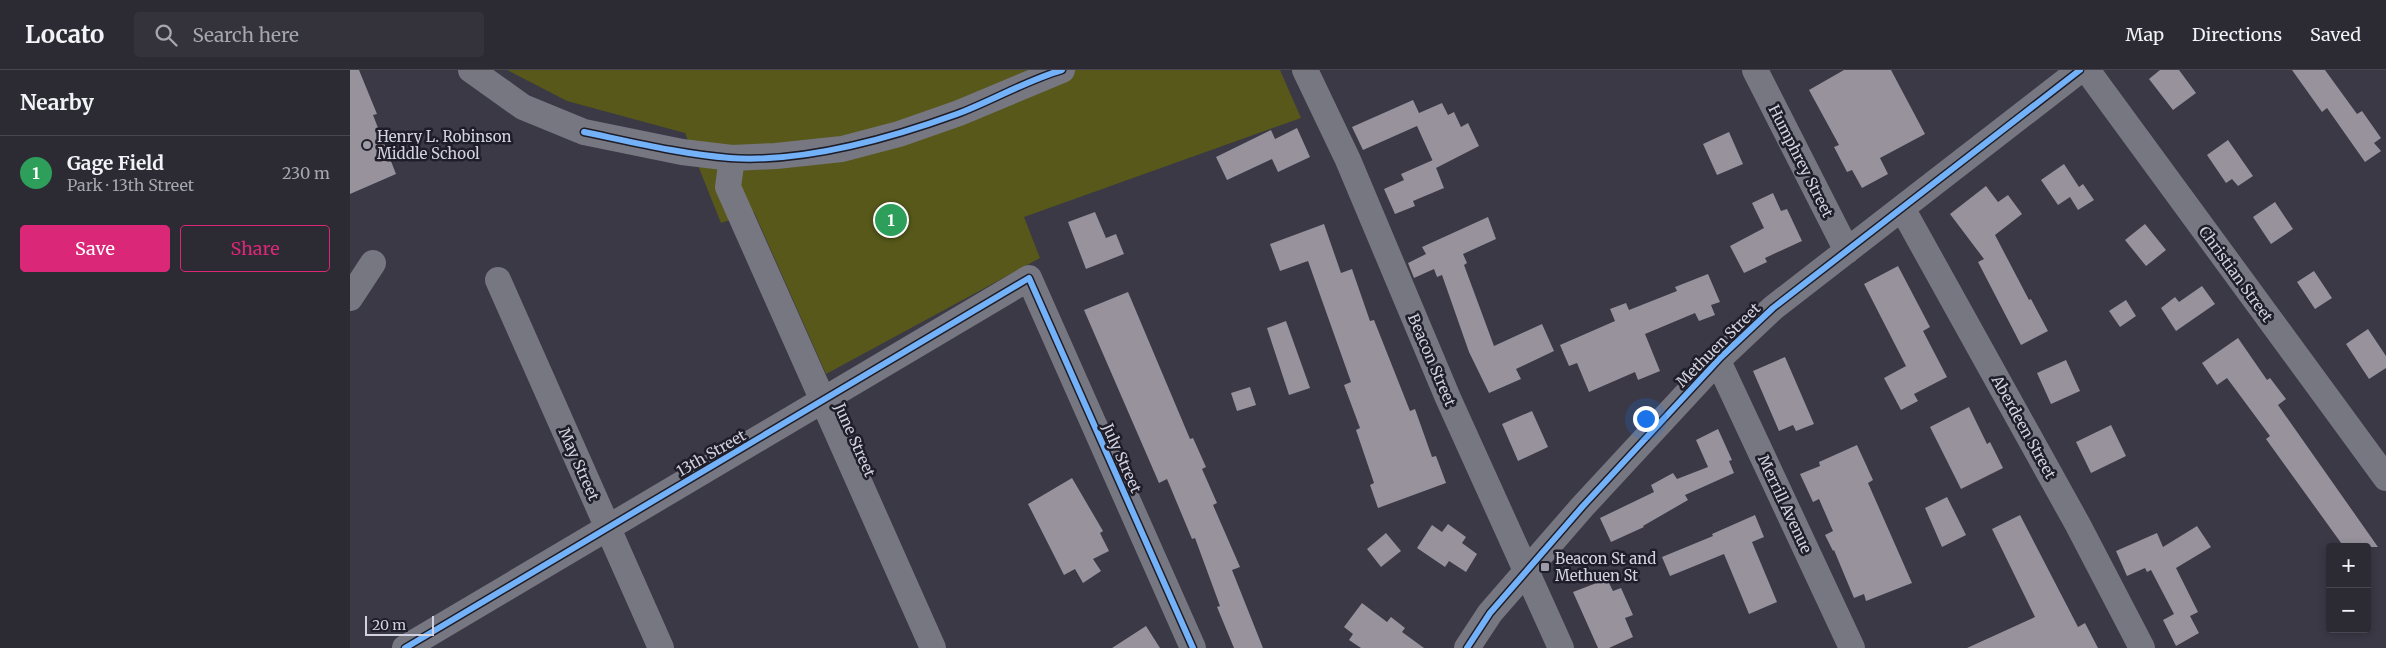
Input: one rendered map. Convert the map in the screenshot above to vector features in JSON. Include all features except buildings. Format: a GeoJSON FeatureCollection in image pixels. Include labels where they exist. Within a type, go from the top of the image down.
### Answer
{"type":"FeatureCollection","features":[{"type":"Feature","properties":{"kind":"street"},"geometry":{"type":"LineString","coordinates":[[471,70],[523,107],[584,132],[682,152],[732,158],[776,156],[842,149],[899,134],[959,113],[1062,70]]}},
{"type":"Feature","properties":{"kind":"street","name":"Beacon Street"},"geometry":{"type":"LineString","coordinates":[[1305,70],[1348,160],[1448,398],[1561,648]]}},
{"type":"Feature","properties":{"kind":"street","name":"Humphrey Street"},"geometry":{"type":"LineString","coordinates":[[1755,70],[1847,252]]}},
{"type":"Feature","properties":{"kind":"street","name":"Methuen Street"},"geometry":{"type":"LineString","coordinates":[[1467,648],[1490,613],[1582,506],[1718,360],[1773,308],[2080,70]]}},
{"type":"Feature","properties":{"kind":"street","name":"Christian Street"},"geometry":{"type":"LineString","coordinates":[[2087,70],[2386,478]]}},
{"type":"Feature","properties":{"kind":"street","name":"June Street"},"geometry":{"type":"LineString","coordinates":[[732,158],[728,186],[933,648]]}},
{"type":"Feature","properties":{"kind":"street","name":"Aberdeen Street"},"geometry":{"type":"LineString","coordinates":[[1902,208],[2078,525],[2142,648]]}},
{"type":"Feature","properties":{"kind":"street"},"geometry":{"type":"LineString","coordinates":[[350,298],[373,263]]}},
{"type":"Feature","properties":{"kind":"street","name":"13th Street"},"geometry":{"type":"LineString","coordinates":[[405,648],[1029,278]]}},
{"type":"Feature","properties":{"kind":"street","name":"July Street"},"geometry":{"type":"LineString","coordinates":[[1029,278],[1193,648]]}},
{"type":"Feature","properties":{"kind":"street","name":"May Street"},"geometry":{"type":"LineString","coordinates":[[498,280],[661,648]]}},
{"type":"Feature","properties":{"kind":"street","name":"Merrill Avenue"},"geometry":{"type":"LineString","coordinates":[[1718,360],[1852,648]]}},
{"type":"Feature","properties":{"kind":"shaded area"},"geometry":{"type":"Polygon","coordinates":[[[507,70],[1280,70],[1301,118],[1024,217],[1040,258],[826,374],[754,212],[721,223],[685,133],[567,101],[507,70]]]}},
{"type":"Feature","properties":{"kind":"cycle path"},"geometry":{"type":"LineString","coordinates":[[584,132],[693,154],[758,159],[787,157],[845,147],[903,132],[957,114],[1062,70]]}},
{"type":"Feature","properties":{"kind":"cycle path"},"geometry":{"type":"LineString","coordinates":[[1467,648],[1490,613],[1583,506],[1721,357],[1773,308],[2080,70]]}},
{"type":"Feature","properties":{"kind":"cycle path"},"geometry":{"type":"LineString","coordinates":[[405,648],[1029,278],[1193,648]]}},
{"type":"Feature","properties":{"kind":"place","name":"Henry L. Robinson Middle School"},"geometry":{"type":"Point","coordinates":[367,145]}},
{"type":"Feature","properties":{"kind":"place","name":"Gage Field"},"geometry":{"type":"Point","coordinates":[891,220]}},
{"type":"Feature","properties":{"kind":"place","name":"Beacon St and Methuen St"},"geometry":{"type":"Point","coordinates":[1545,567]}}]}
